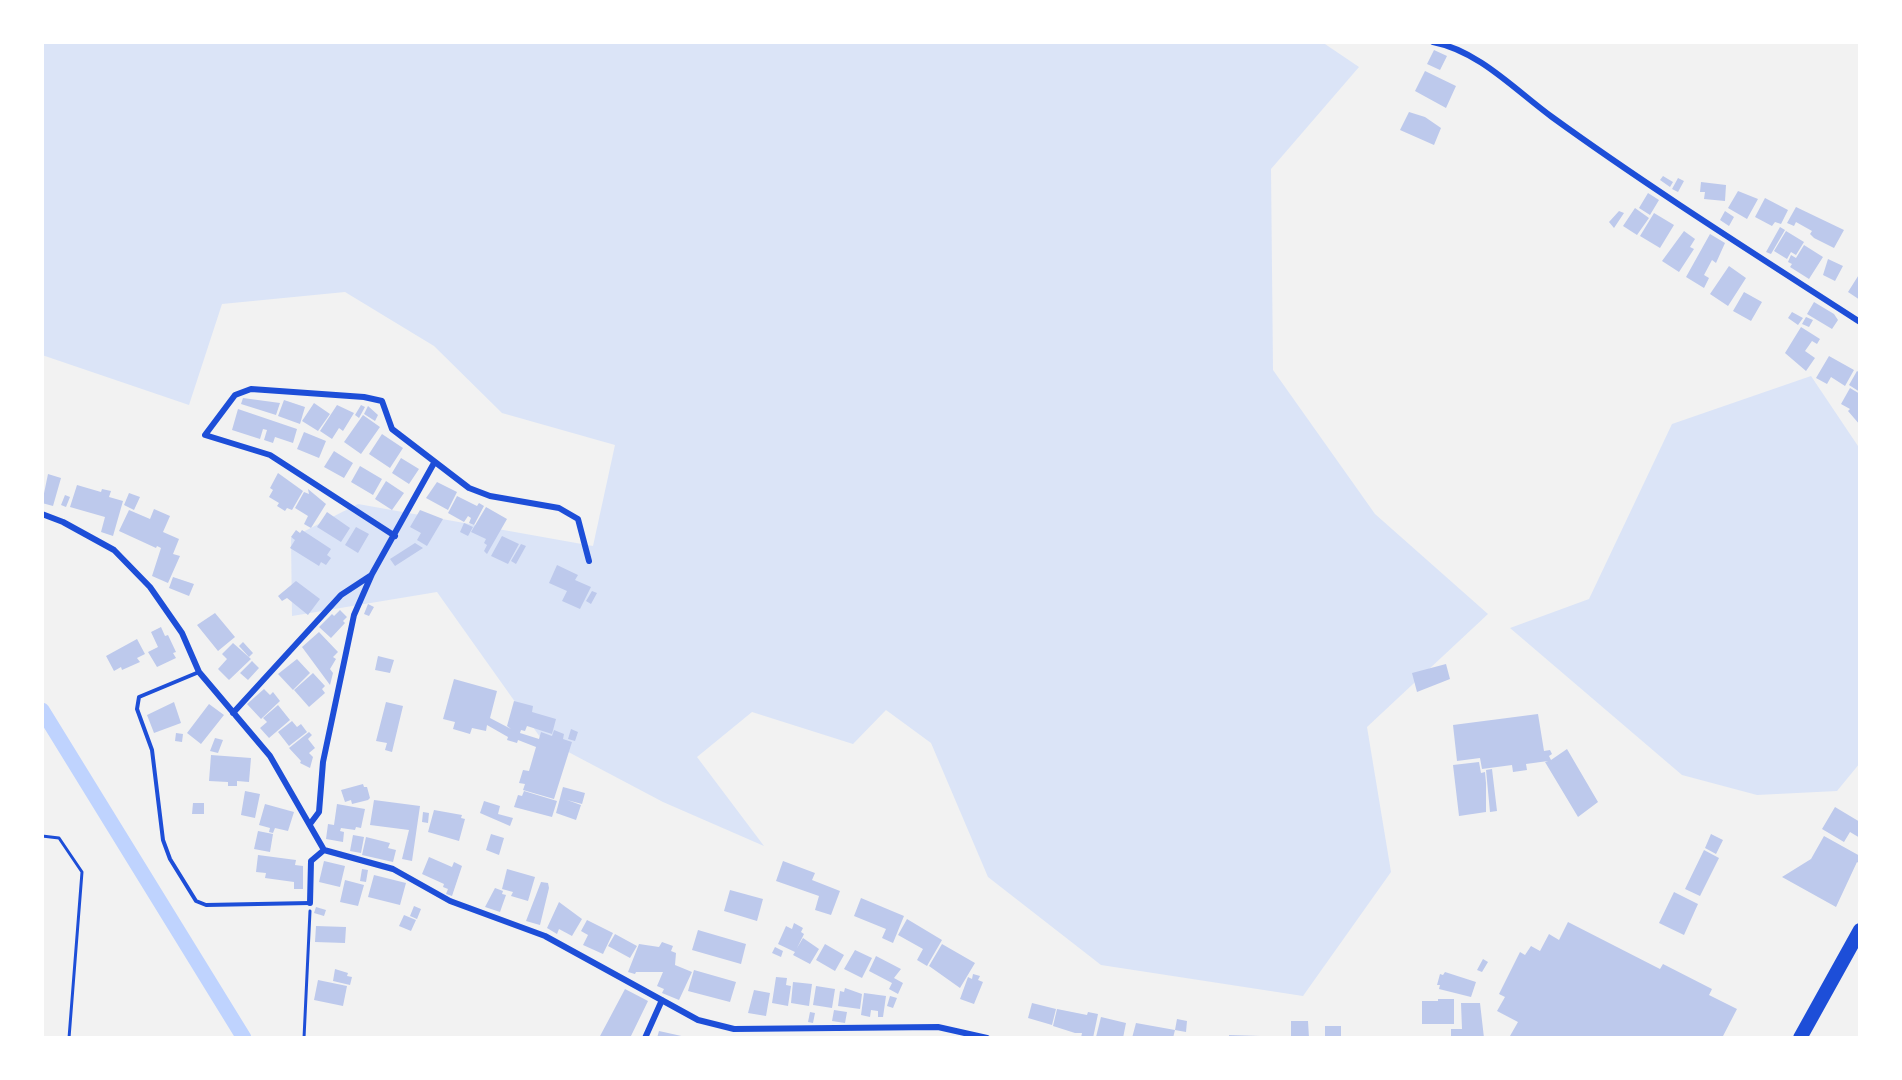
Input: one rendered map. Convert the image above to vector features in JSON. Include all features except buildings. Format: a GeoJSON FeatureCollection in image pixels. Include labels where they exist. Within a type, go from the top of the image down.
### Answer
{"type":"FeatureCollection","features":[{"type":"Feature","properties":{"kind":"highway"},"geometry":{"type":"LineString","coordinates":[[1800,1038],[1860,930]]}},
{"type":"Feature","properties":{"kind":"street"},"geometry":{"type":"LineString","coordinates":[[1433,42],[1449,45],[1484,64],[1561,123],[1860,322]]}},
{"type":"Feature","properties":{"kind":"street"},"geometry":{"type":"LineString","coordinates":[[395,536],[270,455],[205,435],[235,395],[251,389],[364,397],[382,401],[392,429],[469,488],[490,496],[560,508],[578,519],[589,561]]}},
{"type":"Feature","properties":{"kind":"street"},"geometry":{"type":"LineString","coordinates":[[310,824],[319,812],[323,762],[354,615],[372,574],[435,463]]}},
{"type":"Feature","properties":{"kind":"street"},"geometry":{"type":"LineString","coordinates":[[42,514],[63,522],[114,550],[150,587],[182,633],[199,672],[270,756],[324,850],[393,870],[450,901],[545,936],[698,1020],[734,1029],[938,1027],[987,1038]]}},
{"type":"Feature","properties":{"kind":"street"},"geometry":{"type":"LineString","coordinates":[[233,712],[341,595],[372,574]]}},
{"type":"Feature","properties":{"kind":"street"},"geometry":{"type":"LineString","coordinates":[[310,903],[311,861],[324,850]]}},
{"type":"Feature","properties":{"kind":"street"},"geometry":{"type":"LineString","coordinates":[[645,1038],[662,1000]]}},
{"type":"Feature","properties":{"kind":"lane"},"geometry":{"type":"LineString","coordinates":[[199,672],[139,697],[138,709],[152,750],[163,840],[170,859],[196,902],[206,905],[310,903]]}},
{"type":"Feature","properties":{"kind":"path"},"geometry":{"type":"LineString","coordinates":[[42,836],[59,838],[82,872],[69,1038]]}},
{"type":"Feature","properties":{"kind":"path"},"geometry":{"type":"LineString","coordinates":[[304,1038],[310,903]]}},
{"type":"Feature","properties":{"kind":"shaded area"},"geometry":{"type":"Polygon","coordinates":[[[42,42],[1322,42],[1359,67],[1271,169],[1273,370],[1375,514],[1488,614],[1367,727],[1391,872],[1303,996],[1101,965],[988,877],[931,743],[886,710],[853,744],[752,712],[697,757],[764,846],[663,802],[540,737],[437,592],[292,616],[291,538],[358,504],[593,546],[615,445],[502,413],[434,346],[345,292],[222,304],[189,405],[42,355],[42,42]]]}},
{"type":"Feature","properties":{"kind":"shaded area"},"geometry":{"type":"Polygon","coordinates":[[[1811,376],[1860,449],[1860,763],[1837,791],[1757,795],[1682,775],[1510,628],[1589,599],[1672,424],[1811,376]]]}},
{"type":"Feature","properties":{"kind":"waterway"},"geometry":{"type":"LineString","coordinates":[[42,710],[244,1038]]}}]}
